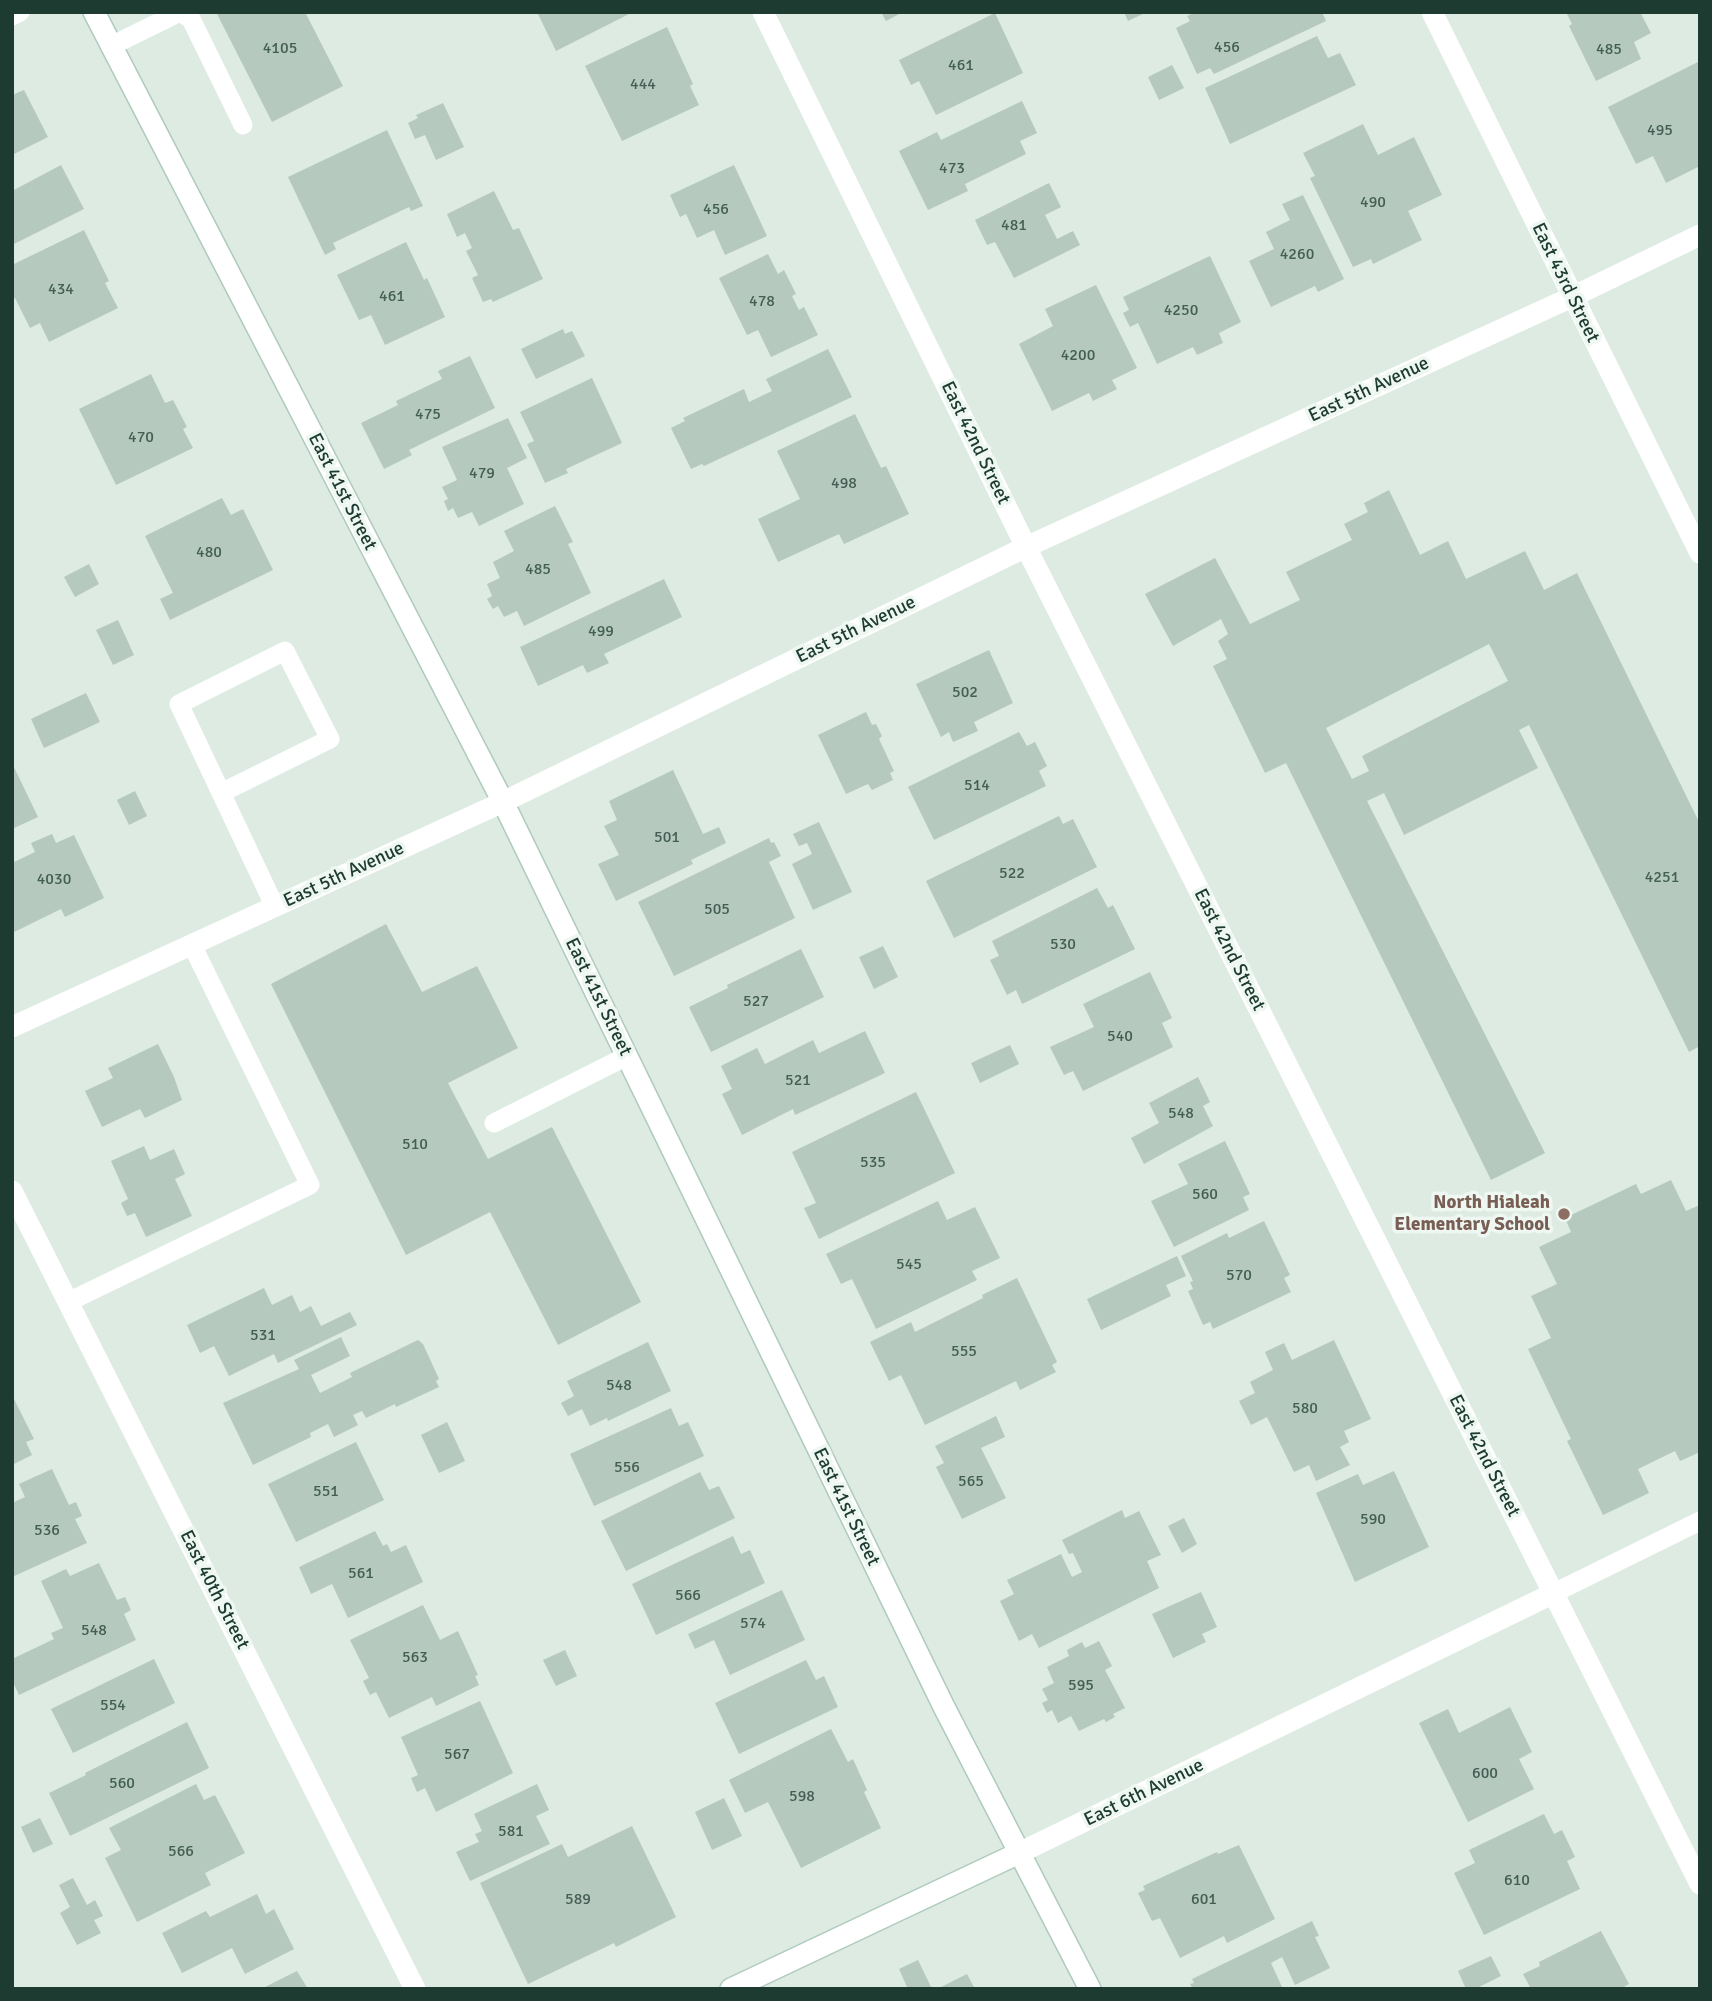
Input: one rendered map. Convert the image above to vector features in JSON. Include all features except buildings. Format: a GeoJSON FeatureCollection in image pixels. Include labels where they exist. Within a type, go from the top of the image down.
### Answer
{"type":"FeatureCollection","features":[{"type":"Feature","properties":{"kind":"street","name":"East 41st Street"},"geometry":{"type":"LineString","coordinates":[[94,12],[503,802],[944,1707],[1090,1989]]}},
{"type":"Feature","properties":{"kind":"street","name":"East 42nd Street"},"geometry":{"type":"LineString","coordinates":[[763,12],[1026,547],[1700,1884]]}},
{"type":"Feature","properties":{"kind":"street","name":"East 43rd Street"},"geometry":{"type":"LineString","coordinates":[[1432,12],[1700,553]]}},
{"type":"Feature","properties":{"kind":"street","name":"East 5th Avenue"},"geometry":{"type":"LineString","coordinates":[[12,1027],[503,802],[1026,547],[1572,297],[1700,235]]}},
{"type":"Feature","properties":{"kind":"street","name":"East 40th Street"},"geometry":{"type":"LineString","coordinates":[[12,1191],[415,1989]]}},
{"type":"Feature","properties":{"kind":"street","name":"East 6th Avenue"},"geometry":{"type":"LineString","coordinates":[[732,1989],[1554,1594]]}},
{"type":"Feature","properties":{"kind":"lane"},"geometry":{"type":"LineString","coordinates":[[12,16],[20,12]]}},
{"type":"Feature","properties":{"kind":"lane"},"geometry":{"type":"LineString","coordinates":[[111,46],[180,12],[191,19],[243,125]]}},
{"type":"Feature","properties":{"kind":"lane"},"geometry":{"type":"LineString","coordinates":[[221,793],[330,739],[285,651],[179,704],[221,793],[275,907]]}},
{"type":"Feature","properties":{"kind":"lane"},"geometry":{"type":"LineString","coordinates":[[68,1302],[310,1185],[192,945]]}},
{"type":"Feature","properties":{"kind":"lane"},"geometry":{"type":"LineString","coordinates":[[494,1123],[627,1056]]}},
{"type":"Feature","properties":{"kind":"lane"},"geometry":{"type":"LineString","coordinates":[[1554,1594],[1700,1521]]}},
{"type":"Feature","properties":{"kind":"place","name":"North Hialeah Elementary School"},"geometry":{"type":"Point","coordinates":[1564,1214]}}]}
